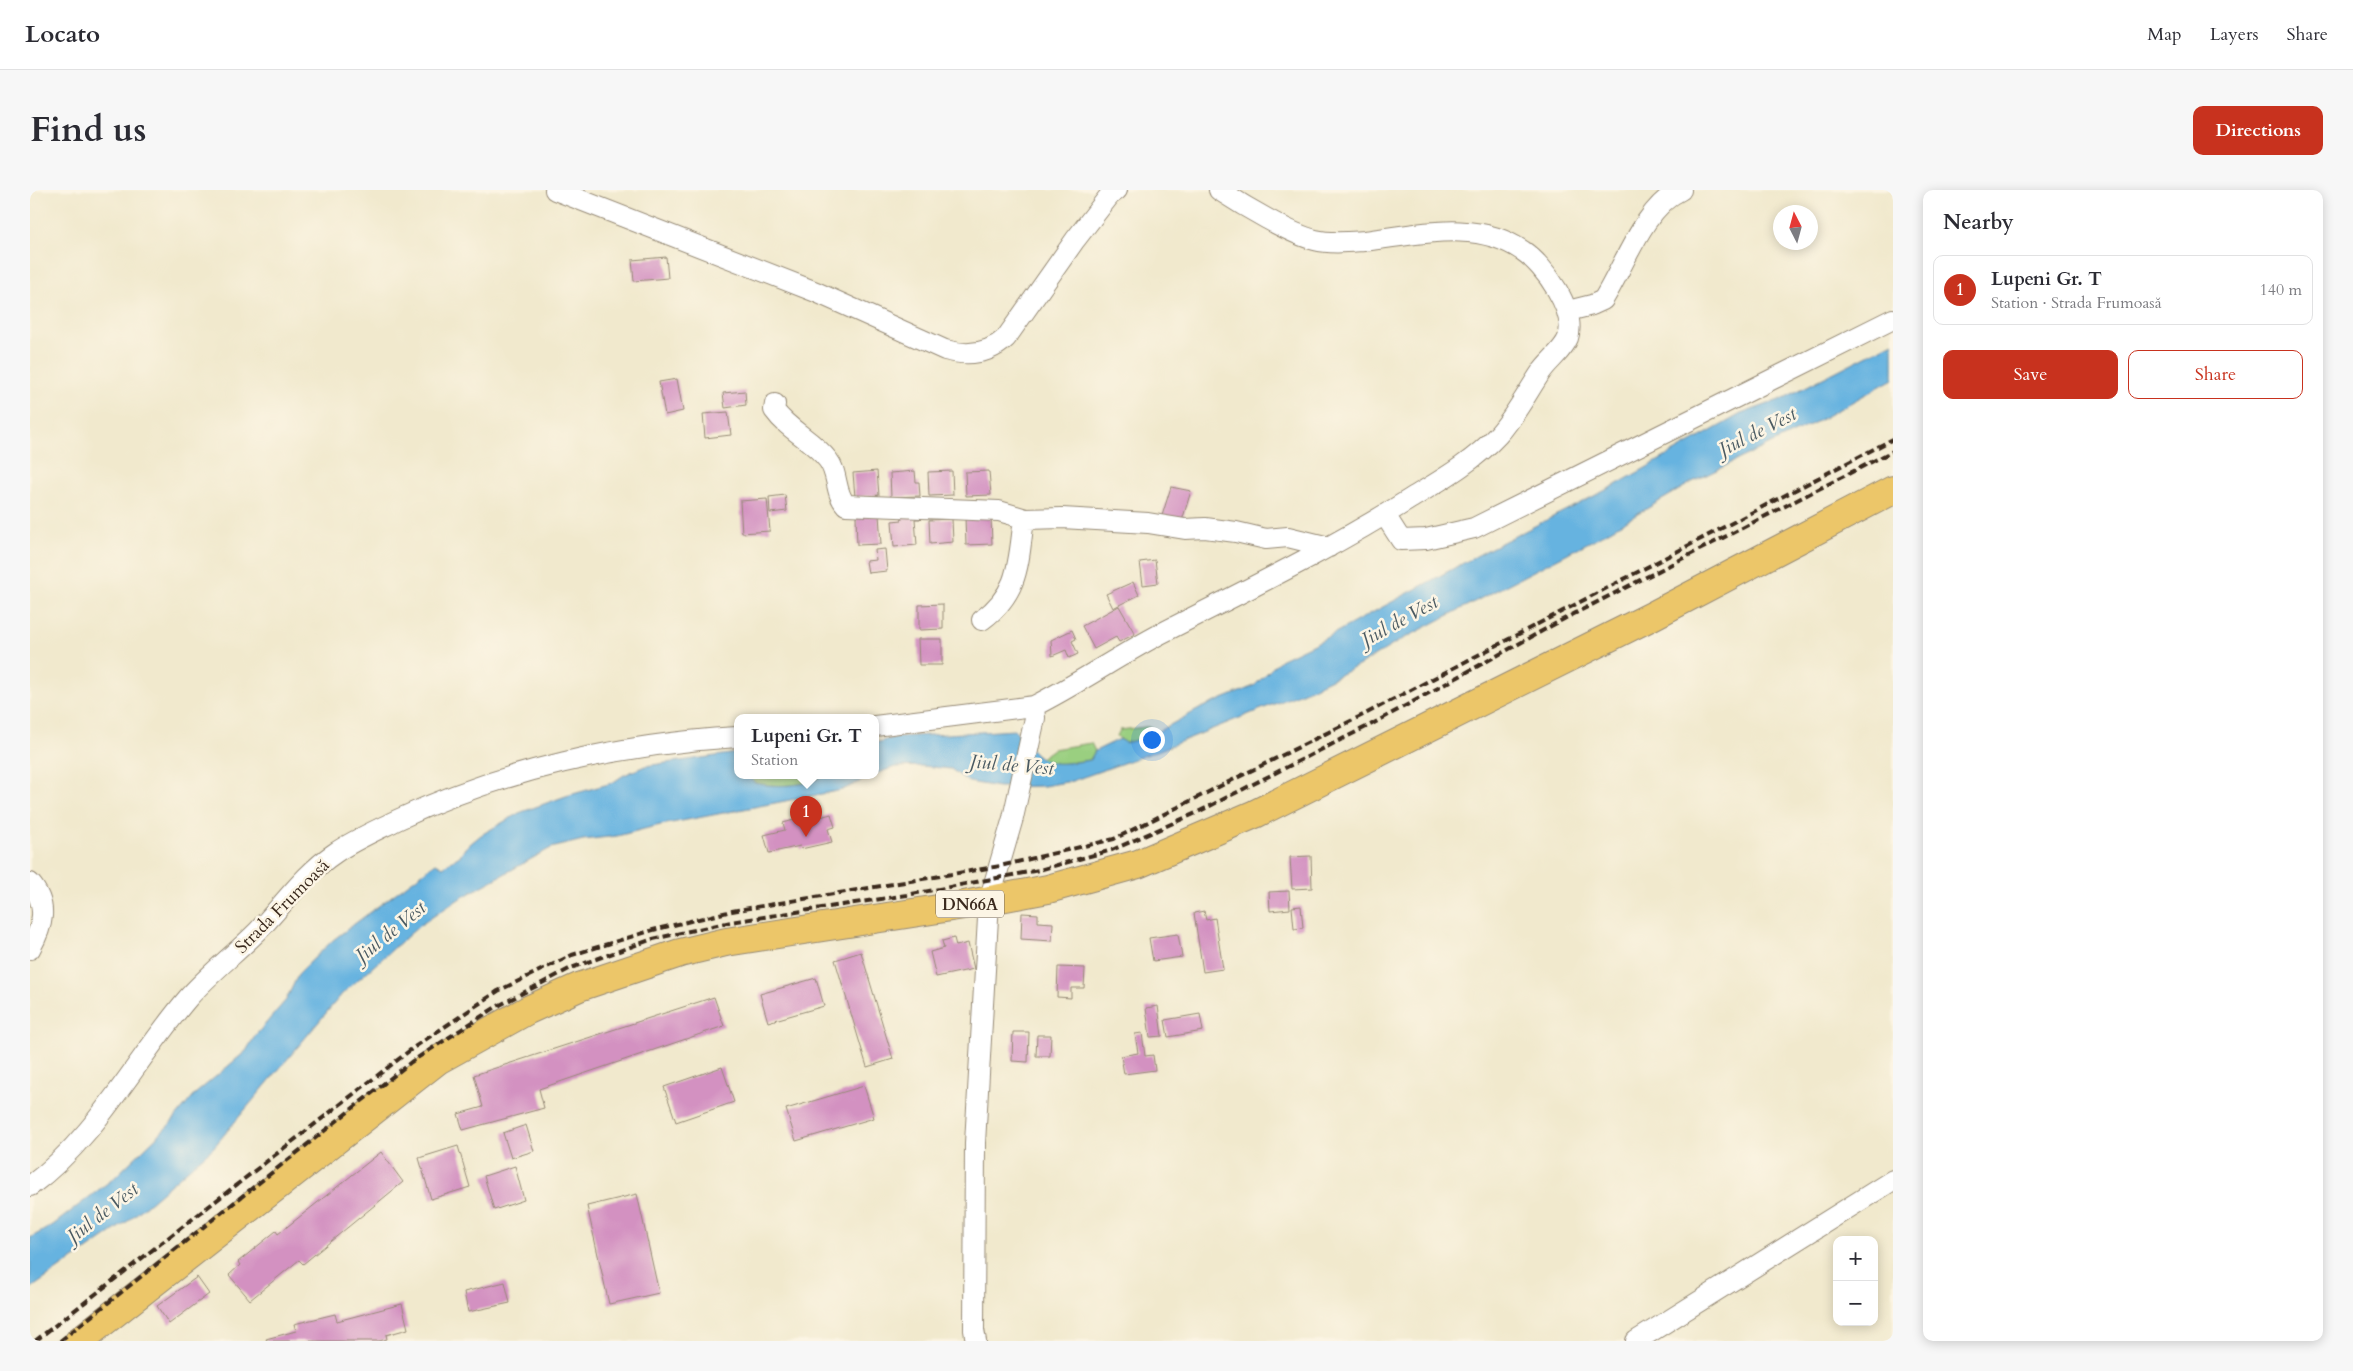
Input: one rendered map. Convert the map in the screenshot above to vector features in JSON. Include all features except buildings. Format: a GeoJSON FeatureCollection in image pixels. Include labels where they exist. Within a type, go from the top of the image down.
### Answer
{"type":"FeatureCollection","features":[{"type":"Feature","properties":{"kind":"main road","name":"DN66A"},"geometry":{"type":"LineString","coordinates":[[79,1341],[438,1060],[528,1010],[578,987],[680,953],[726,942],[989,901],[1048,889],[1138,864],[1255,814],[1652,616],[1893,490]]}},
{"type":"Feature","properties":{"kind":"street"},"geometry":{"type":"LineString","coordinates":[[555,190],[816,292],[945,350],[961,354],[996,348],[1006,338],[1075,240],[1110,195],[1117,190]]}},
{"type":"Feature","properties":{"kind":"street"},"geometry":{"type":"LineString","coordinates":[[879,726],[1035,712],[1065,690],[1124,653],[1329,547],[1462,467],[1498,435],[1521,404],[1542,370],[1568,337],[1568,311],[1547,272],[1523,250],[1497,238],[1470,232],[1450,231],[1349,242],[1318,241],[1299,235],[1219,190]]}},
{"type":"Feature","properties":{"kind":"street"},"geometry":{"type":"LineString","coordinates":[[1568,311],[1603,300],[1649,217],[1666,200],[1681,190]]}},
{"type":"Feature","properties":{"kind":"street"},"geometry":{"type":"LineString","coordinates":[[1385,515],[1401,540],[1426,539],[1474,528],[1893,318]]}},
{"type":"Feature","properties":{"kind":"street"},"geometry":{"type":"LineString","coordinates":[[775,404],[774,410],[783,423],[829,460],[835,474],[839,498],[846,505],[999,511],[1024,519],[1062,518],[1148,523],[1185,529],[1205,528],[1236,532],[1266,539],[1288,537],[1329,547]]}},
{"type":"Feature","properties":{"kind":"street"},"geometry":{"type":"LineString","coordinates":[[982,620],[1006,599],[1012,585],[1024,519]]}},
{"type":"Feature","properties":{"kind":"street"},"geometry":{"type":"LineString","coordinates":[[976,1341],[974,1330],[973,1255],[975,1143],[989,901],[1013,818],[1035,712]]}},
{"type":"Feature","properties":{"kind":"street","name":"Strada Frumoasă"},"geometry":{"type":"LineString","coordinates":[[30,1186],[49,1172],[63,1158],[118,1094],[160,1033],[189,997],[257,932],[320,864],[336,852],[429,805],[524,773],[641,746],[734,737]]}},
{"type":"Feature","properties":{"kind":"street"},"geometry":{"type":"LineString","coordinates":[[30,883],[40,898],[44,917],[38,935],[30,949]]}},
{"type":"Feature","properties":{"kind":"street"},"geometry":{"type":"LineString","coordinates":[[1636,1341],[1893,1180]]}},
{"type":"Feature","properties":{"kind":"green space"},"geometry":{"type":"Polygon","coordinates":[[[1152,727],[1155,731],[1148,737],[1125,743],[1117,736],[1120,730],[1152,727]]]}},
{"type":"Feature","properties":{"kind":"green space"},"geometry":{"type":"Polygon","coordinates":[[[1091,743],[1095,751],[1090,760],[1058,764],[1039,759],[1053,749],[1091,743]]]}},
{"type":"Feature","properties":{"kind":"green space"},"geometry":{"type":"Polygon","coordinates":[[[752,779],[817,779],[799,784],[771,785],[755,783],[752,779]]]}},
{"type":"Feature","properties":{"kind":"water","name":"Jiul de Vest"},"geometry":{"type":"Polygon","coordinates":[[[1893,342],[1893,379],[1816,422],[1696,480],[1593,540],[1401,640],[1360,665],[1304,692],[1160,750],[1072,781],[1044,786],[999,787],[969,782],[951,769],[922,766],[895,767],[879,773],[879,742],[896,737],[1015,730],[1039,757],[1053,763],[1063,763],[1090,760],[1095,751],[1120,739],[1125,743],[1148,737],[1203,707],[1254,686],[1280,660],[1322,640],[1491,548],[1612,487],[1741,414],[1782,399],[1893,342]]]}},
{"type":"Feature","properties":{"kind":"water","name":"Jiul de Vest"},"geometry":{"type":"Polygon","coordinates":[[[734,753],[734,779],[752,779],[755,783],[780,785],[799,784],[817,779],[866,779],[842,790],[656,826],[617,836],[583,840],[551,848],[459,899],[419,926],[342,994],[213,1148],[128,1221],[30,1289],[30,1238],[53,1225],[114,1178],[170,1124],[195,1094],[246,1051],[255,1036],[286,1000],[299,973],[333,940],[436,863],[443,867],[461,855],[465,848],[481,835],[519,813],[566,796],[612,783],[624,775],[645,766],[734,753]]]}},
{"type":"Feature","properties":{"kind":"railway"},"geometry":{"type":"LineString","coordinates":[[35,1341],[413,1048],[498,991],[572,955],[653,930],[732,911],[1000,866],[1114,839],[1365,714],[1893,439]]}},
{"type":"Feature","properties":{"kind":"railway"},"geometry":{"type":"LineString","coordinates":[[60,1341],[411,1062],[496,1007],[571,968],[653,939],[731,922],[907,895],[1039,870],[1112,850],[1196,813],[1374,723],[1564,619],[1893,451]]}},
{"type":"Feature","properties":{"kind":"place","name":"Lupeni Gr. T"},"geometry":{"type":"Point","coordinates":[806,837]}}]}
